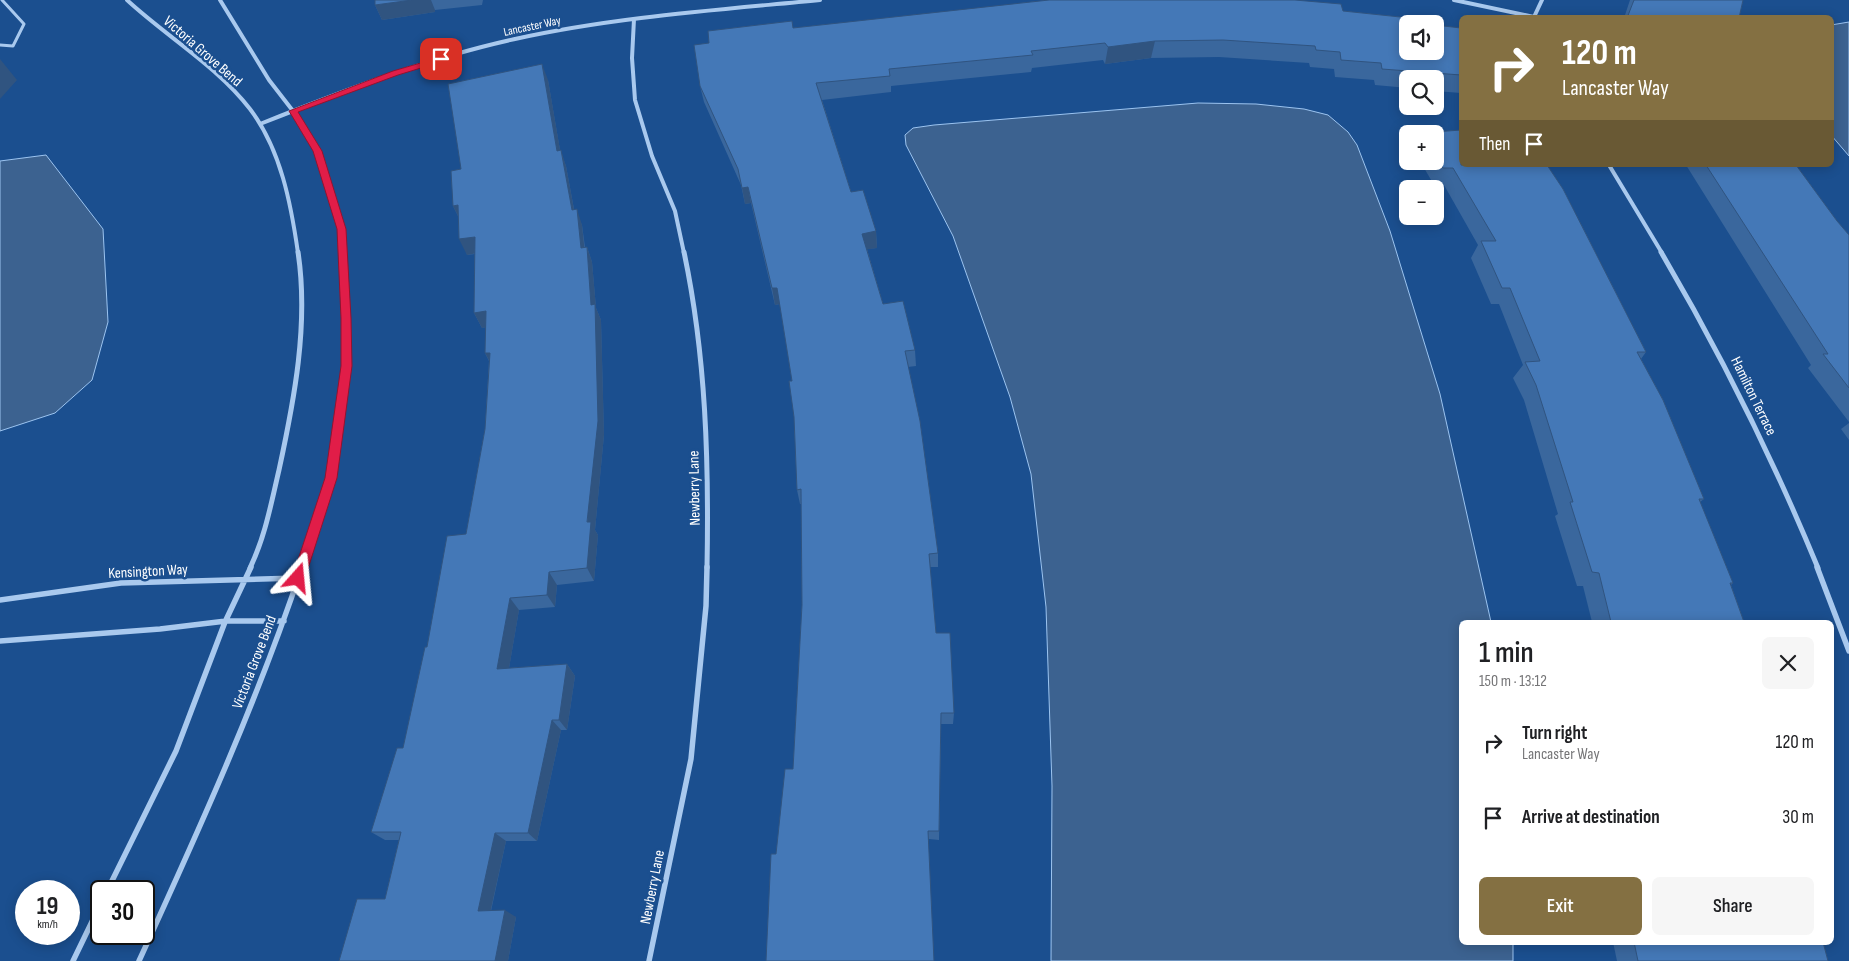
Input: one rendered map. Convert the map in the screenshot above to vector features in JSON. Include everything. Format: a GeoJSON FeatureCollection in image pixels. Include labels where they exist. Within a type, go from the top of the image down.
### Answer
{"type":"FeatureCollection","features":[{"type":"Feature","properties":{"kind":"street","name":"Victoria Grove Bend"},"geometry":{"type":"LineString","coordinates":[[112,880],[184,732],[226,621],[261,544],[284,450],[296,374],[301,292],[295,224],[278,167],[260,124],[229,86],[145,18],[127,0]]}},
{"type":"Feature","properties":{"kind":"street","name":"Victoria Grove Bend"},"geometry":{"type":"LineString","coordinates":[[139,961],[222,778],[284,621],[331,478],[347,366],[341,229],[318,151],[293,111],[269,80],[220,0]]}},
{"type":"Feature","properties":{"kind":"street","name":"Lancaster Way"},"geometry":{"type":"LineString","coordinates":[[260,124],[396,73],[456,54],[524,38],[634,19],[820,0]]}},
{"type":"Feature","properties":{"kind":"street"},"geometry":{"type":"LineString","coordinates":[[1454,0],[1525,15]]}},
{"type":"Feature","properties":{"kind":"street"},"geometry":{"type":"LineString","coordinates":[[1535,15],[1542,0]]}},
{"type":"Feature","properties":{"kind":"street","name":"Newberry Lane"},"geometry":{"type":"LineString","coordinates":[[634,19],[632,58],[636,100],[652,156],[675,211],[688,278],[702,370],[709,478],[706,606],[691,759],[649,961]]}},
{"type":"Feature","properties":{"kind":"street","name":"Hamilton Terrace"},"geometry":{"type":"LineString","coordinates":[[1610,167],[1663,252],[1721,357],[1780,480],[1849,651]]}},
{"type":"Feature","properties":{"kind":"street","name":"Kensington Way"},"geometry":{"type":"LineString","coordinates":[[0,600],[121,583],[298,578]]}},
{"type":"Feature","properties":{"kind":"street"},"geometry":{"type":"LineString","coordinates":[[0,641],[160,630],[226,621],[284,621]]}},
{"type":"Feature","properties":{"kind":"street"},"geometry":{"type":"LineString","coordinates":[[73,961],[90,926]]}},
{"type":"Feature","properties":{"kind":"lane"},"geometry":{"type":"LineString","coordinates":[[0,45],[13,46],[24,24],[2,0]]}},
{"type":"Feature","properties":{"kind":"water"},"geometry":{"type":"Polygon","coordinates":[[[1849,22],[1849,156],[1834,138],[1834,24],[1849,22]]]}},
{"type":"Feature","properties":{"kind":"water"},"geometry":{"type":"Polygon","coordinates":[[[1198,103],[1256,104],[1304,109],[1328,115],[1348,132],[1357,145],[1390,231],[1440,394],[1491,620],[1459,620],[1459,945],[1513,945],[1513,961],[1051,961],[1052,786],[1046,607],[1031,474],[1010,397],[953,236],[906,145],[905,135],[913,128],[1198,103]]]}},
{"type":"Feature","properties":{"kind":"water"},"geometry":{"type":"Polygon","coordinates":[[[46,155],[103,229],[108,322],[92,380],[55,413],[0,431],[0,161],[46,155]]]}},
{"type":"Feature","properties":{"kind":"building"},"geometry":{"type":"Polygon","coordinates":[[[375,0],[412,0],[375,5],[375,0]]]}},
{"type":"Feature","properties":{"kind":"building"},"geometry":{"type":"Polygon","coordinates":[[[1049,0],[1295,0],[1341,4],[1343,11],[1399,17],[1399,60],[1444,60],[1444,26],[1459,28],[1459,75],[1444,74],[1444,70],[1382,69],[1381,63],[1341,60],[1340,52],[1316,50],[1315,46],[1223,40],[1155,41],[1108,47],[1105,43],[1031,51],[1033,55],[889,69],[890,76],[816,83],[851,192],[863,190],[876,231],[862,234],[883,304],[903,301],[915,350],[905,351],[920,421],[938,553],[929,554],[936,633],[950,633],[954,713],[941,713],[939,831],[928,831],[934,961],[766,961],[771,854],[776,854],[785,769],[793,769],[802,605],[801,489],[797,490],[794,417],[789,381],[792,381],[777,288],[772,288],[748,187],[742,188],[738,169],[700,86],[694,45],[709,43],[708,31],[792,21],[793,28],[1049,0]]]}},
{"type":"Feature","properties":{"kind":"building"},"geometry":{"type":"Polygon","coordinates":[[[1634,0],[1743,0],[1740,15],[1628,15],[1634,0]]]}},
{"type":"Feature","properties":{"kind":"building"},"geometry":{"type":"Polygon","coordinates":[[[542,64],[557,151],[561,150],[572,210],[577,209],[581,248],[587,247],[591,305],[595,304],[598,421],[587,522],[591,522],[587,568],[549,572],[547,595],[510,598],[497,669],[567,664],[559,720],[552,720],[528,833],[495,833],[478,911],[505,910],[495,961],[339,961],[357,899],[385,899],[401,832],[371,832],[397,748],[403,748],[425,647],[427,647],[447,536],[466,534],[485,429],[490,353],[485,353],[486,311],[474,313],[475,237],[459,239],[458,205],[453,206],[451,171],[461,169],[448,84],[542,64]]]}},
{"type":"Feature","properties":{"kind":"building"},"geometry":{"type":"Polygon","coordinates":[[[1459,130],[1459,167],[1548,167],[1563,189],[1646,352],[1637,352],[1663,400],[1704,499],[1699,499],[1733,583],[1730,583],[1743,620],[1611,620],[1599,573],[1592,572],[1570,502],[1573,502],[1536,385],[1525,362],[1540,361],[1510,288],[1502,288],[1481,241],[1496,241],[1453,168],[1444,168],[1444,131],[1459,130]]]}},
{"type":"Feature","properties":{"kind":"building"},"geometry":{"type":"Polygon","coordinates":[[[1707,167],[1797,167],[1849,235],[1849,388],[1823,354],[1828,354],[1707,167]]]}},
{"type":"Feature","properties":{"kind":"building"},"geometry":{"type":"Polygon","coordinates":[[[1635,945],[1824,945],[1828,961],[1638,961],[1635,945]]]}},
{"type":"Feature","properties":{"kind":"route"},"geometry":{"type":"LineString","coordinates":[[298,578],[331,478],[347,366],[341,229],[318,151],[293,111],[396,73],[441,59]]}}]}
